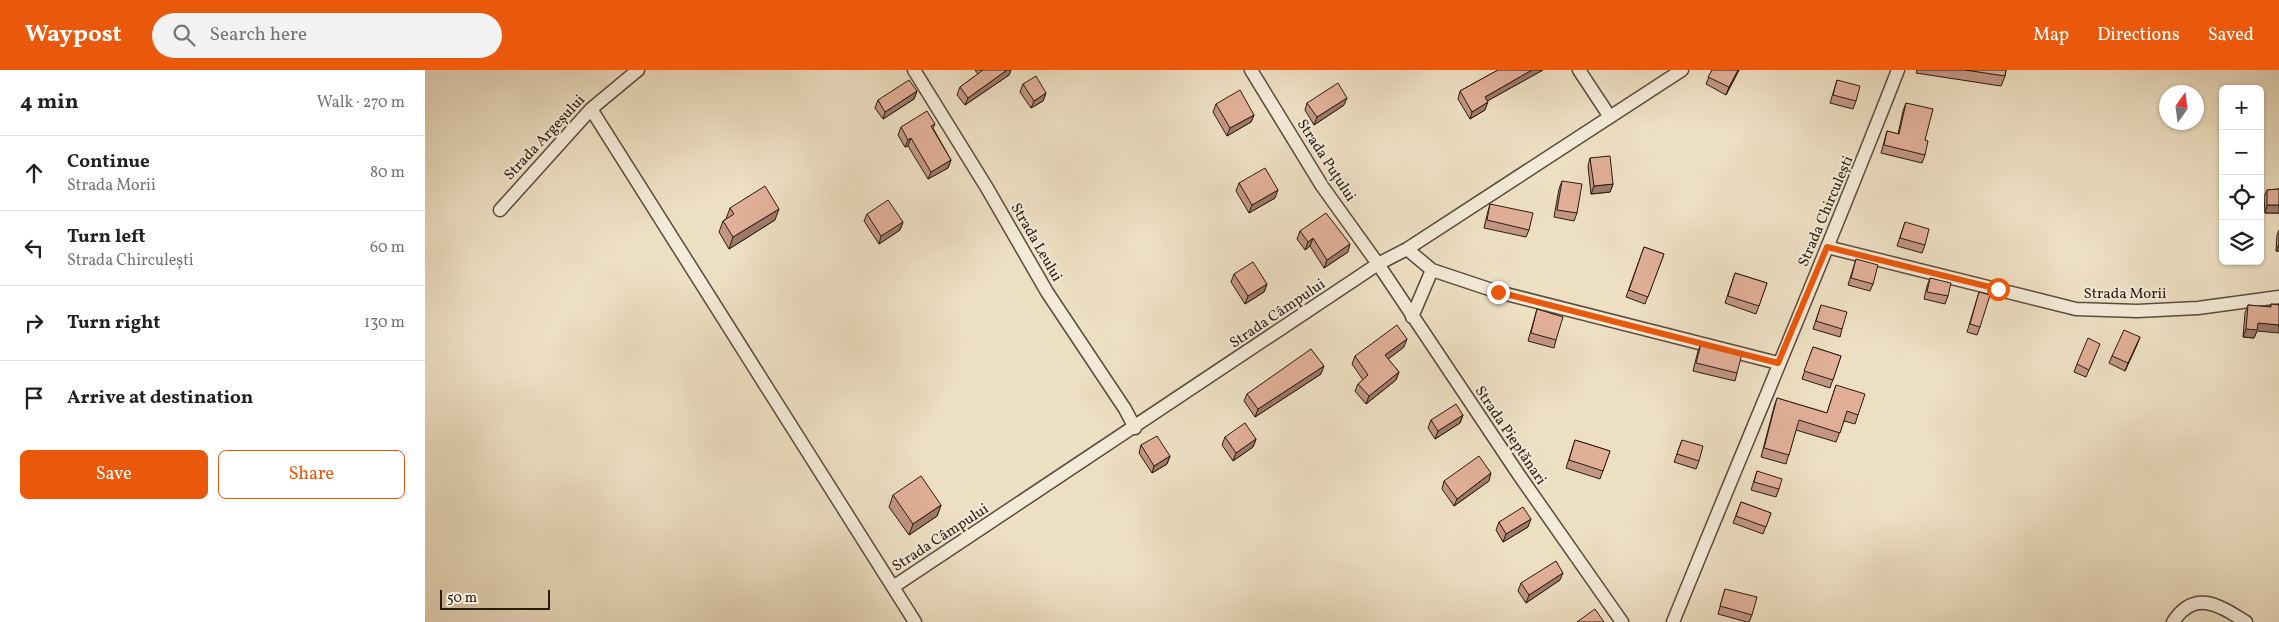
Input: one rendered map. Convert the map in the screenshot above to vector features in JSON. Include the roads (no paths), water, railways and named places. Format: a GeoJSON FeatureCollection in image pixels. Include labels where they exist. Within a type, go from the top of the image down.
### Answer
{"type":"FeatureCollection","features":[{"type":"Feature","properties":{"kind":"street","name":"Strada Argeșului"},"geometry":{"type":"LineString","coordinates":[[500,210],[591,109],[637,70]]}},
{"type":"Feature","properties":{"kind":"street","name":"Strada Leului"},"geometry":{"type":"LineString","coordinates":[[914,70],[987,188],[1047,292],[1125,409],[1135,428]]}},
{"type":"Feature","properties":{"kind":"street","name":"Strada Puțului"},"geometry":{"type":"LineString","coordinates":[[1251,70],[1322,186],[1378,264]]}},
{"type":"Feature","properties":{"kind":"street"},"geometry":{"type":"LineString","coordinates":[[1579,70],[1611,117]]}},
{"type":"Feature","properties":{"kind":"street","name":"Strada Câmpului"},"geometry":{"type":"LineString","coordinates":[[893,587],[1135,428],[1378,264],[1407,249],[1682,70]]}},
{"type":"Feature","properties":{"kind":"street","name":"Strada Chirculești"},"geometry":{"type":"LineString","coordinates":[[1673,622],[1778,363],[1863,162],[1898,70]]}},
{"type":"Feature","properties":{"kind":"street"},"geometry":{"type":"LineString","coordinates":[[591,109],[915,622]]}},
{"type":"Feature","properties":{"kind":"street","name":"Strada Morii"},"geometry":{"type":"LineString","coordinates":[[1827,247],[2076,309],[2137,311],[2198,308],[2279,297]]}},
{"type":"Feature","properties":{"kind":"street"},"geometry":{"type":"LineString","coordinates":[[1407,249],[1432,270],[1498,292],[1778,363]]}},
{"type":"Feature","properties":{"kind":"street","name":"Strada Pieptănari"},"geometry":{"type":"LineString","coordinates":[[1378,264],[1519,476],[1621,622]]}},
{"type":"Feature","properties":{"kind":"street"},"geometry":{"type":"LineString","coordinates":[[1412,317],[1432,270]]}},
{"type":"Feature","properties":{"kind":"street"},"geometry":{"type":"LineString","coordinates":[[2173,622],[2184,610],[2194,604],[2210,602],[2217,604],[2246,622]]}}]}
